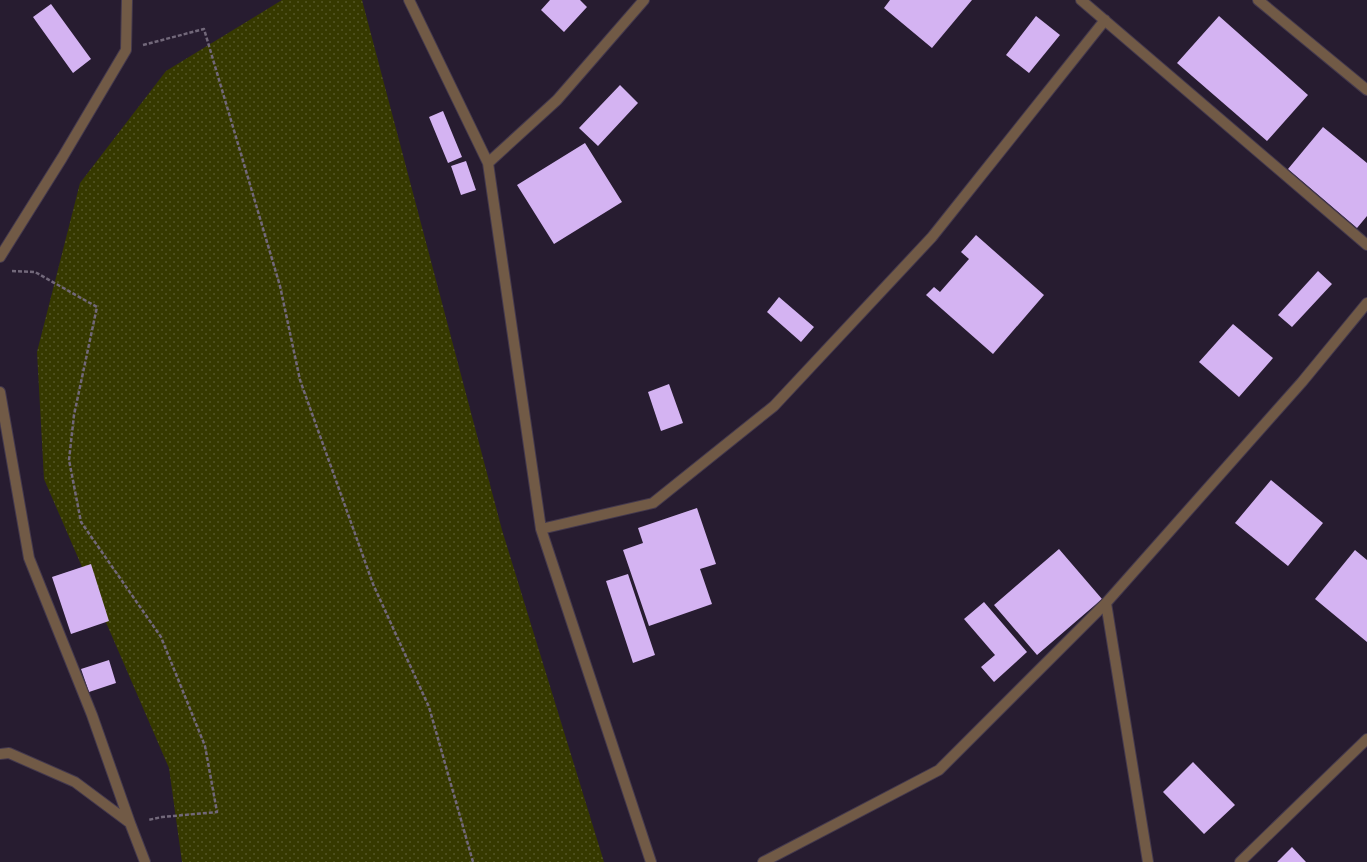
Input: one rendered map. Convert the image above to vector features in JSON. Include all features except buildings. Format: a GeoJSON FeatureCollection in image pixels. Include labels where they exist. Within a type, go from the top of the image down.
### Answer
{"type":"FeatureCollection","features":[{"type":"Feature","properties":{"kind":"street"},"geometry":{"type":"LineString","coordinates":[[0,257],[62,158],[126,50],[127,0]]}},
{"type":"Feature","properties":{"kind":"street"},"geometry":{"type":"LineString","coordinates":[[409,0],[488,163],[541,529],[651,862]]}},
{"type":"Feature","properties":{"kind":"street"},"geometry":{"type":"LineString","coordinates":[[488,163],[557,100],[644,0]]}},
{"type":"Feature","properties":{"kind":"street"},"geometry":{"type":"LineString","coordinates":[[1081,0],[1367,245]]}},
{"type":"Feature","properties":{"kind":"street"},"geometry":{"type":"LineString","coordinates":[[1258,0],[1367,90]]}},
{"type":"Feature","properties":{"kind":"street"},"geometry":{"type":"LineString","coordinates":[[541,529],[653,503],[774,406],[932,237],[1105,20]]}},
{"type":"Feature","properties":{"kind":"street"},"geometry":{"type":"LineString","coordinates":[[763,862],[939,770],[1106,603],[1302,382],[1367,303]]}},
{"type":"Feature","properties":{"kind":"street"},"geometry":{"type":"LineString","coordinates":[[0,391],[29,558],[92,715],[144,862]]}},
{"type":"Feature","properties":{"kind":"street"},"geometry":{"type":"LineString","coordinates":[[1106,603],[1148,862]]}},
{"type":"Feature","properties":{"kind":"street"},"geometry":{"type":"LineString","coordinates":[[1240,862],[1367,739]]}},
{"type":"Feature","properties":{"kind":"street"},"geometry":{"type":"LineString","coordinates":[[0,754],[9,753],[75,782],[130,823]]}},
{"type":"Feature","properties":{"kind":"path"},"geometry":{"type":"LineString","coordinates":[[126,50],[204,29],[280,286],[300,380],[373,584],[429,707],[473,862]]}},
{"type":"Feature","properties":{"kind":"path"},"geometry":{"type":"LineString","coordinates":[[7,271],[35,272],[97,307],[74,415],[69,460],[81,522],[161,636],[205,746],[217,812],[162,817],[130,823]]}},
{"type":"Feature","properties":{"kind":"shaded area"},"geometry":{"type":"Polygon","coordinates":[[[282,0],[362,0],[502,530],[604,862],[182,862],[169,768],[44,479],[37,352],[80,183],[166,71],[282,0]]]}}]}
